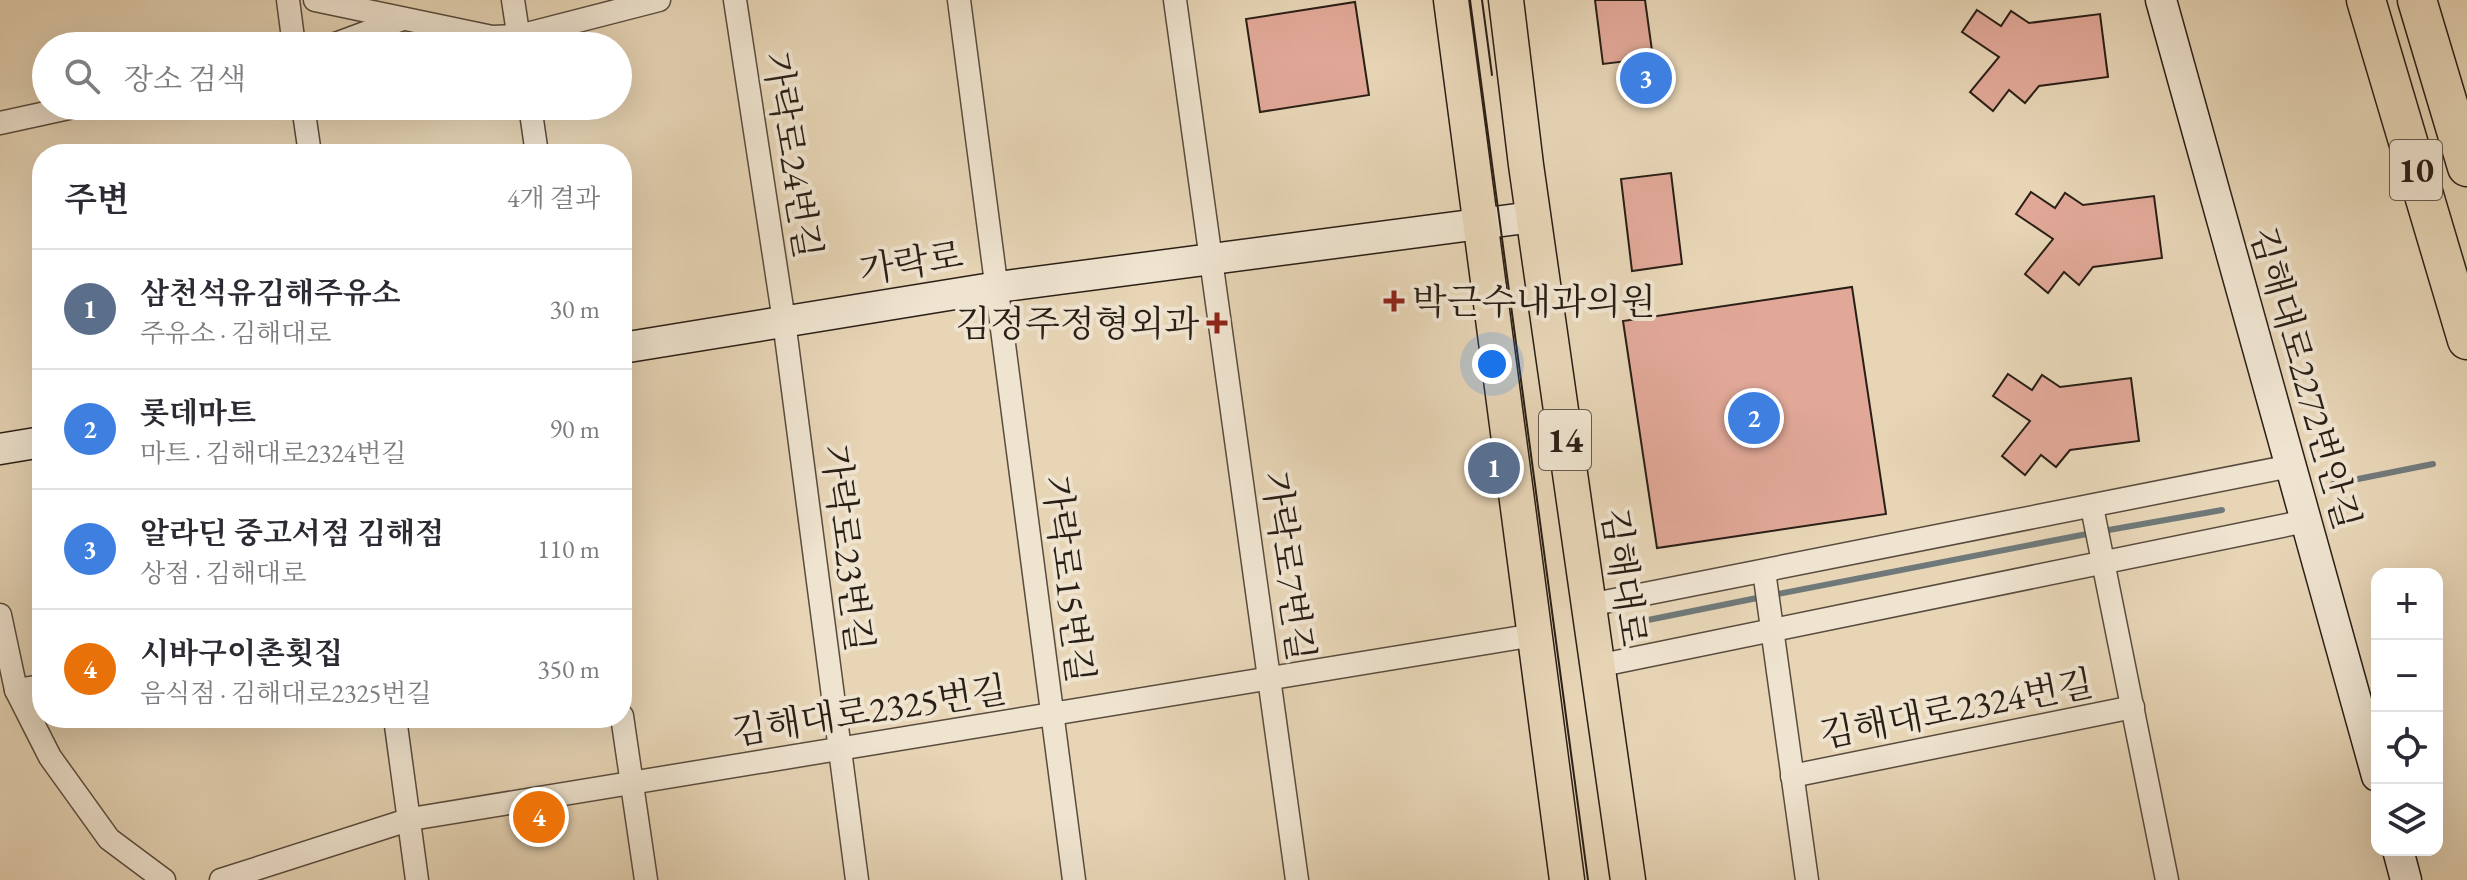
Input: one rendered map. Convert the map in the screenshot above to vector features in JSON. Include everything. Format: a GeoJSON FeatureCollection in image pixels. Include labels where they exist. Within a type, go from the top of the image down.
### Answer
{"type":"FeatureCollection","features":[{"type":"Feature","properties":{"kind":"highway","name":"10"},"geometry":{"type":"LineString","coordinates":[[2366,0],[2467,340]]}},
{"type":"Feature","properties":{"kind":"highway","name":"10"},"geometry":{"type":"LineString","coordinates":[[2417,0],[2467,167]]}},
{"type":"Feature","properties":{"kind":"main road","name":"14"},"geometry":{"type":"LineString","coordinates":[[1451,0],[1567,880]]}},
{"type":"Feature","properties":{"kind":"main road","name":"김해대로"},"geometry":{"type":"LineString","coordinates":[[1506,0],[1533,217],[1628,880]]}},
{"type":"Feature","properties":{"kind":"street"},"geometry":{"type":"LineString","coordinates":[[288,0],[292,32]]}},
{"type":"Feature","properties":{"kind":"street"},"geometry":{"type":"LineString","coordinates":[[315,0],[465,32]]}},
{"type":"Feature","properties":{"kind":"street"},"geometry":{"type":"LineString","coordinates":[[513,0],[518,32]]}},
{"type":"Feature","properties":{"kind":"street"},"geometry":{"type":"LineString","coordinates":[[550,32],[659,0]]}},
{"type":"Feature","properties":{"kind":"street","name":"가락로24번길"},"geometry":{"type":"LineString","coordinates":[[735,0],[784,321]]}},
{"type":"Feature","properties":{"kind":"street","name":"가락로15번길"},"geometry":{"type":"LineString","coordinates":[[959,0],[1074,880]]}},
{"type":"Feature","properties":{"kind":"street"},"geometry":{"type":"LineString","coordinates":[[1175,0],[1213,261]]}},
{"type":"Feature","properties":{"kind":"street","name":"김해대로2272번안길"},"geometry":{"type":"LineString","coordinates":[[2161,0],[2371,754]]}},
{"type":"Feature","properties":{"kind":"street"},"geometry":{"type":"LineString","coordinates":[[368,32],[401,20]]}},
{"type":"Feature","properties":{"kind":"street"},"geometry":{"type":"LineString","coordinates":[[0,123],[32,116]]}},
{"type":"Feature","properties":{"kind":"street"},"geometry":{"type":"LineString","coordinates":[[305,120],[309,144]]}},
{"type":"Feature","properties":{"kind":"street"},"geometry":{"type":"LineString","coordinates":[[532,120],[536,144]]}},
{"type":"Feature","properties":{"kind":"street","name":"가락로"},"geometry":{"type":"LineString","coordinates":[[632,346],[998,287],[1533,217]]}},
{"type":"Feature","properties":{"kind":"street","name":"가락로7번길"},"geometry":{"type":"LineString","coordinates":[[1213,261],[1297,880]]}},
{"type":"Feature","properties":{"kind":"street","name":"가락로23번길"},"geometry":{"type":"LineString","coordinates":[[784,321],[857,880]]}},
{"type":"Feature","properties":{"kind":"street"},"geometry":{"type":"LineString","coordinates":[[0,449],[32,444]]}},
{"type":"Feature","properties":{"kind":"street"},"geometry":{"type":"LineString","coordinates":[[1589,605],[1766,588],[2092,507],[2291,466]]}},
{"type":"Feature","properties":{"kind":"street","name":"김해대로2324번길"},"geometry":{"type":"LineString","coordinates":[[2092,507],[2167,880]]}},
{"type":"Feature","properties":{"kind":"street"},"geometry":{"type":"LineString","coordinates":[[1597,666],[2306,521]]}},
{"type":"Feature","properties":{"kind":"street","name":"김해대로2324번길"},"geometry":{"type":"LineString","coordinates":[[1766,588],[1807,880]]}},
{"type":"Feature","properties":{"kind":"street"},"geometry":{"type":"LineString","coordinates":[[0,615],[3,643],[16,690],[32,722]]}},
{"type":"Feature","properties":{"kind":"street","name":"김해대로2325번길"},"geometry":{"type":"LineString","coordinates":[[221,880],[411,819],[1534,635]]}},
{"type":"Feature","properties":{"kind":"street"},"geometry":{"type":"LineString","coordinates":[[16,690],[32,688]]}},
{"type":"Feature","properties":{"kind":"street","name":"김해대로2324번길"},"geometry":{"type":"LineString","coordinates":[[1792,776],[2133,707]]}},
{"type":"Feature","properties":{"kind":"street"},"geometry":{"type":"LineString","coordinates":[[35,728],[50,757],[109,839],[164,880]]}},
{"type":"Feature","properties":{"kind":"street"},"geometry":{"type":"LineString","coordinates":[[397,728],[417,880]]}},
{"type":"Feature","properties":{"kind":"street"},"geometry":{"type":"LineString","coordinates":[[624,728],[646,880]]}},
{"type":"Feature","properties":{"kind":"street"},"geometry":{"type":"LineString","coordinates":[[2400,856],[2406,880]]}},
{"type":"Feature","properties":{"kind":"building"},"geometry":{"type":"Polygon","coordinates":[[[1595,0],[1645,0],[1653,58],[1603,64],[1595,0]]]}},
{"type":"Feature","properties":{"kind":"building"},"geometry":{"type":"Polygon","coordinates":[[[1355,2],[1369,95],[1260,112],[1246,19],[1355,2]]]}},
{"type":"Feature","properties":{"kind":"building"},"geometry":{"type":"Polygon","coordinates":[[[1977,10],[2001,26],[2011,11],[2029,23],[2100,14],[2108,77],[2039,86],[2025,103],[2009,90],[1993,111],[1970,92],[1999,57],[1962,32],[1977,10]]]}},
{"type":"Feature","properties":{"kind":"building"},"geometry":{"type":"Polygon","coordinates":[[[1671,173],[1682,264],[1632,271],[1621,179],[1671,173]]]}},
{"type":"Feature","properties":{"kind":"building"},"geometry":{"type":"Polygon","coordinates":[[[2031,192],[2055,208],[2065,193],[2083,205],[2154,196],[2162,258],[2093,267],[2079,285],[2064,272],[2048,293],[2025,274],[2053,239],[2016,214],[2031,192]]]}},
{"type":"Feature","properties":{"kind":"building"},"geometry":{"type":"Polygon","coordinates":[[[1852,287],[1886,514],[1657,548],[1623,321],[1852,287]]]}},
{"type":"Feature","properties":{"kind":"building"},"geometry":{"type":"Polygon","coordinates":[[[2008,374],[2032,390],[2042,375],[2060,387],[2131,378],[2139,441],[2070,450],[2056,467],[2041,455],[2025,475],[2002,456],[2030,421],[1993,396],[2008,374]]]}},
{"type":"Feature","properties":{"kind":"waterway"},"geometry":{"type":"LineString","coordinates":[[2333,484],[2433,464]]}},
{"type":"Feature","properties":{"kind":"waterway"},"geometry":{"type":"LineString","coordinates":[[2103,531],[2222,510]]}},
{"type":"Feature","properties":{"kind":"waterway"},"geometry":{"type":"LineString","coordinates":[[1773,595],[2092,533]]}},
{"type":"Feature","properties":{"kind":"waterway"},"geometry":{"type":"LineString","coordinates":[[1648,620],[1762,597]]}},
{"type":"Feature","properties":{"kind":"tram line"},"geometry":{"type":"LineString","coordinates":[[1470,0],[1588,880]]}},
{"type":"Feature","properties":{"kind":"tram line"},"geometry":{"type":"LineString","coordinates":[[1482,0],[1492,75]]}},
{"type":"Feature","properties":{"kind":"place","name":"알라딘 중고서점 김해점"},"geometry":{"type":"Point","coordinates":[1646,78]}},
{"type":"Feature","properties":{"kind":"place","name":"박근수내과의원"},"geometry":{"type":"Point","coordinates":[1394,301]}},
{"type":"Feature","properties":{"kind":"place","name":"김정주정형외과"},"geometry":{"type":"Point","coordinates":[1217,323]}},
{"type":"Feature","properties":{"kind":"place","name":"롯데마트"},"geometry":{"type":"Point","coordinates":[1754,418]}},
{"type":"Feature","properties":{"kind":"place","name":"삼천석유김해주유소"},"geometry":{"type":"Point","coordinates":[1494,468]}},
{"type":"Feature","properties":{"kind":"place","name":"시바구이촌횟집"},"geometry":{"type":"Point","coordinates":[539,817]}}]}
